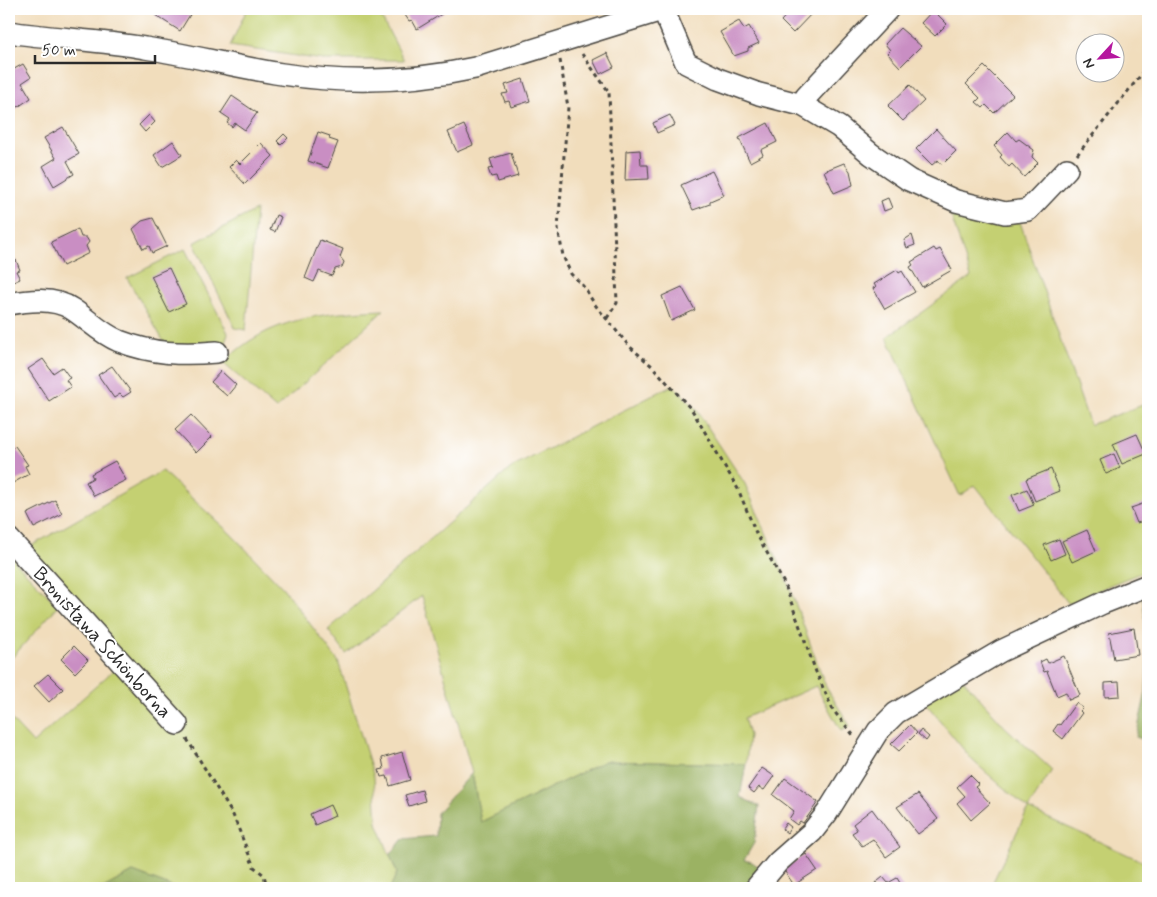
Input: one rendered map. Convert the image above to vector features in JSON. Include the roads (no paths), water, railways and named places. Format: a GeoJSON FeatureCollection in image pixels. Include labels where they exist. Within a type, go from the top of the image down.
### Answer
{"type":"FeatureCollection","features":[{"type":"Feature","properties":{"kind":"street"},"geometry":{"type":"LineString","coordinates":[[9,32],[145,48],[284,75],[356,82],[402,80],[444,74],[570,39],[664,9],[686,63],[718,79],[760,94],[802,105],[839,127],[871,154],[909,180],[956,200],[1005,213],[1028,210],[1067,168]]}},
{"type":"Feature","properties":{"kind":"street"},"geometry":{"type":"LineString","coordinates":[[802,105],[806,97],[888,9]]}},
{"type":"Feature","properties":{"kind":"street"},"geometry":{"type":"LineString","coordinates":[[9,304],[53,300],[71,308],[98,330],[120,341],[153,351],[181,355],[217,352]]}},
{"type":"Feature","properties":{"kind":"street","name":"Bronisława Schönborna"},"geometry":{"type":"LineString","coordinates":[[9,539],[177,724]]}},
{"type":"Feature","properties":{"kind":"street"},"geometry":{"type":"LineString","coordinates":[[756,888],[778,862],[812,832],[827,813],[878,731],[896,713],[1001,651],[1103,603],[1148,585]]}}]}
